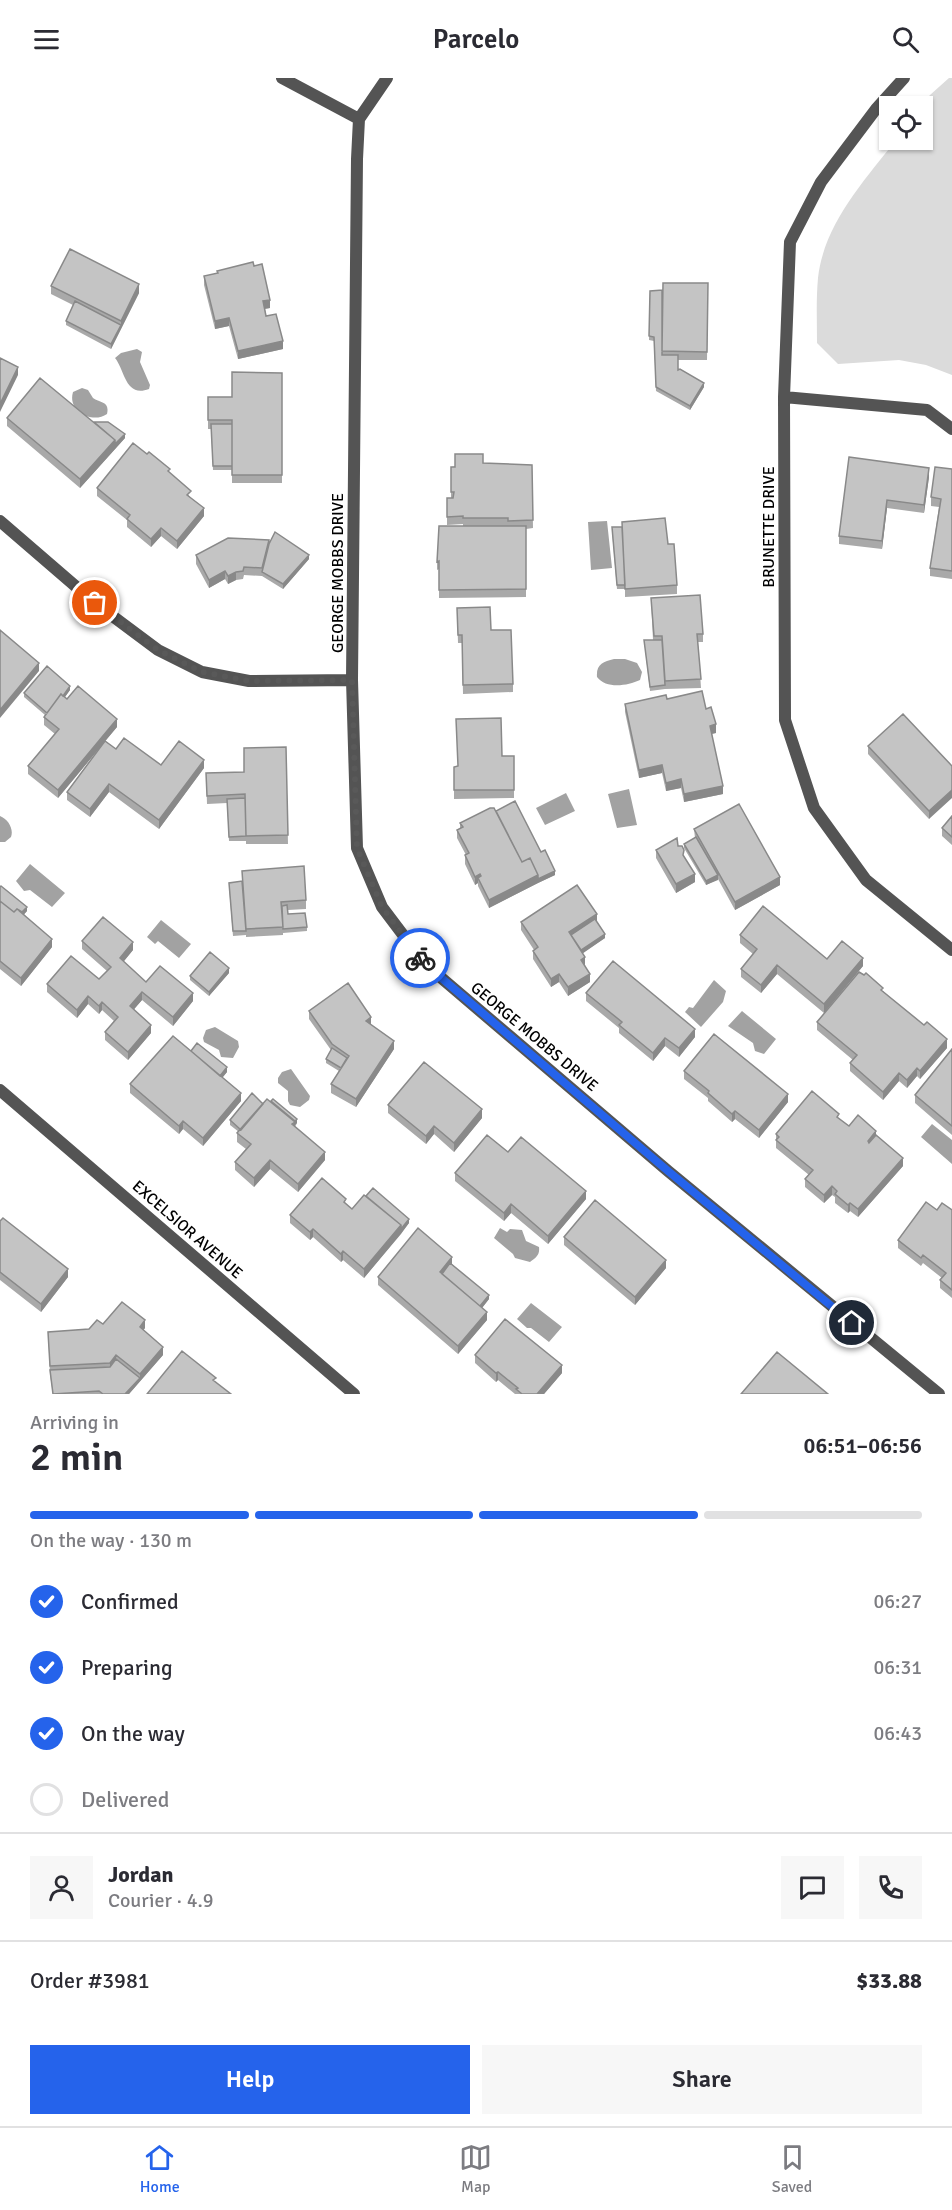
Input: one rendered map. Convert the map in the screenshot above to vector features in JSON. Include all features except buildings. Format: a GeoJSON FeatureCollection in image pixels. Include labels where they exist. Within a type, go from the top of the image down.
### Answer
{"type":"FeatureCollection","features":[{"type":"Feature","properties":{"kind":"street"},"geometry":{"type":"LineString","coordinates":[[282,78],[359,119],[387,78]]}},
{"type":"Feature","properties":{"kind":"street","name":"BRUNETTE DRIVE"},"geometry":{"type":"LineString","coordinates":[[904,78],[876,109],[821,182],[790,242],[784,397],[785,720],[814,808],[866,880],[952,950]]}},
{"type":"Feature","properties":{"kind":"street","name":"GEORGE MOBBS DRIVE"},"geometry":{"type":"LineString","coordinates":[[359,119],[356,182],[352,680],[357,848],[382,907],[425,964],[686,1186],[939,1394]]}},
{"type":"Feature","properties":{"kind":"street"},"geometry":{"type":"LineString","coordinates":[[784,397],[927,410],[952,429]]}},
{"type":"Feature","properties":{"kind":"street"},"geometry":{"type":"LineString","coordinates":[[0,521],[95,603],[158,650],[202,672],[249,681],[352,680]]}},
{"type":"Feature","properties":{"kind":"street","name":"EXCELSIOR AVENUE"},"geometry":{"type":"LineString","coordinates":[[0,1090],[354,1394]]}},
{"type":"Feature","properties":{"kind":"shaded area"},"geometry":{"type":"Polygon","coordinates":[[[949,78],[952,78],[952,375],[926,365],[899,360],[838,364],[817,343],[818,278],[828,239],[847,204],[888,150],[933,150],[933,96],[930,95],[949,78]]]}},
{"type":"Feature","properties":{"kind":"shaded area"},"geometry":{"type":"Polygon","coordinates":[[[137,349],[142,352],[140,362],[150,385],[149,389],[141,391],[130,386],[115,358],[121,353],[137,349]]]}},
{"type":"Feature","properties":{"kind":"shaded area"},"geometry":{"type":"Polygon","coordinates":[[[82,388],[88,390],[93,398],[106,405],[107,414],[95,418],[77,410],[72,399],[73,392],[82,388]]]}},
{"type":"Feature","properties":{"kind":"shaded area"},"geometry":{"type":"Polygon","coordinates":[[[607,521],[612,568],[591,570],[588,522],[607,521]]]}},
{"type":"Feature","properties":{"kind":"shaded area"},"geometry":{"type":"Polygon","coordinates":[[[614,659],[625,659],[637,663],[642,672],[640,680],[617,685],[601,681],[597,677],[599,666],[614,659]]]}},
{"type":"Feature","properties":{"kind":"shaded area"},"geometry":{"type":"Polygon","coordinates":[[[629,789],[637,825],[617,828],[608,794],[629,789]]]}},
{"type":"Feature","properties":{"kind":"shaded area"},"geometry":{"type":"Polygon","coordinates":[[[566,793],[575,811],[545,825],[536,808],[566,793]]]}},
{"type":"Feature","properties":{"kind":"shaded area"},"geometry":{"type":"Polygon","coordinates":[[[0,816],[8,822],[12,831],[11,837],[5,842],[0,842],[0,816]]]}},
{"type":"Feature","properties":{"kind":"shaded area"},"geometry":{"type":"Polygon","coordinates":[[[30,864],[65,893],[52,907],[30,890],[24,891],[16,881],[30,864]]]}},
{"type":"Feature","properties":{"kind":"shaded area"},"geometry":{"type":"Polygon","coordinates":[[[161,920],[191,944],[179,958],[158,941],[155,944],[147,937],[161,920]]]}},
{"type":"Feature","properties":{"kind":"shaded area"},"geometry":{"type":"Polygon","coordinates":[[[714,980],[726,991],[723,1002],[701,1027],[685,1012],[689,1007],[693,1008],[714,980]]]}},
{"type":"Feature","properties":{"kind":"shaded area"},"geometry":{"type":"Polygon","coordinates":[[[742,1011],[776,1039],[764,1054],[755,1051],[753,1043],[728,1026],[742,1011]]]}},
{"type":"Feature","properties":{"kind":"shaded area"},"geometry":{"type":"Polygon","coordinates":[[[215,1027],[238,1041],[239,1047],[233,1058],[221,1057],[219,1050],[204,1042],[206,1030],[215,1027]]]}},
{"type":"Feature","properties":{"kind":"shaded area"},"geometry":{"type":"Polygon","coordinates":[[[291,1069],[310,1096],[309,1100],[300,1107],[290,1105],[288,1091],[278,1083],[282,1072],[291,1069]]]}},
{"type":"Feature","properties":{"kind":"shaded area"},"geometry":{"type":"Polygon","coordinates":[[[932,1124],[952,1140],[952,1164],[921,1137],[932,1124]]]}},
{"type":"Feature","properties":{"kind":"shaded area"},"geometry":{"type":"Polygon","coordinates":[[[500,1228],[507,1232],[510,1229],[522,1230],[526,1241],[539,1247],[537,1256],[530,1262],[515,1258],[494,1238],[500,1228]]]}},
{"type":"Feature","properties":{"kind":"shaded area"},"geometry":{"type":"Polygon","coordinates":[[[531,1303],[562,1327],[549,1342],[517,1319],[531,1303]]]}},
{"type":"Feature","properties":{"kind":"way so far"},"geometry":{"type":"LineString","coordinates":[[95,603],[158,650],[202,672],[249,681],[352,680],[357,848],[382,907],[420,958]]}},
{"type":"Feature","properties":{"kind":"route"},"geometry":{"type":"LineString","coordinates":[[420,958],[651,1156],[852,1323]]}}]}
